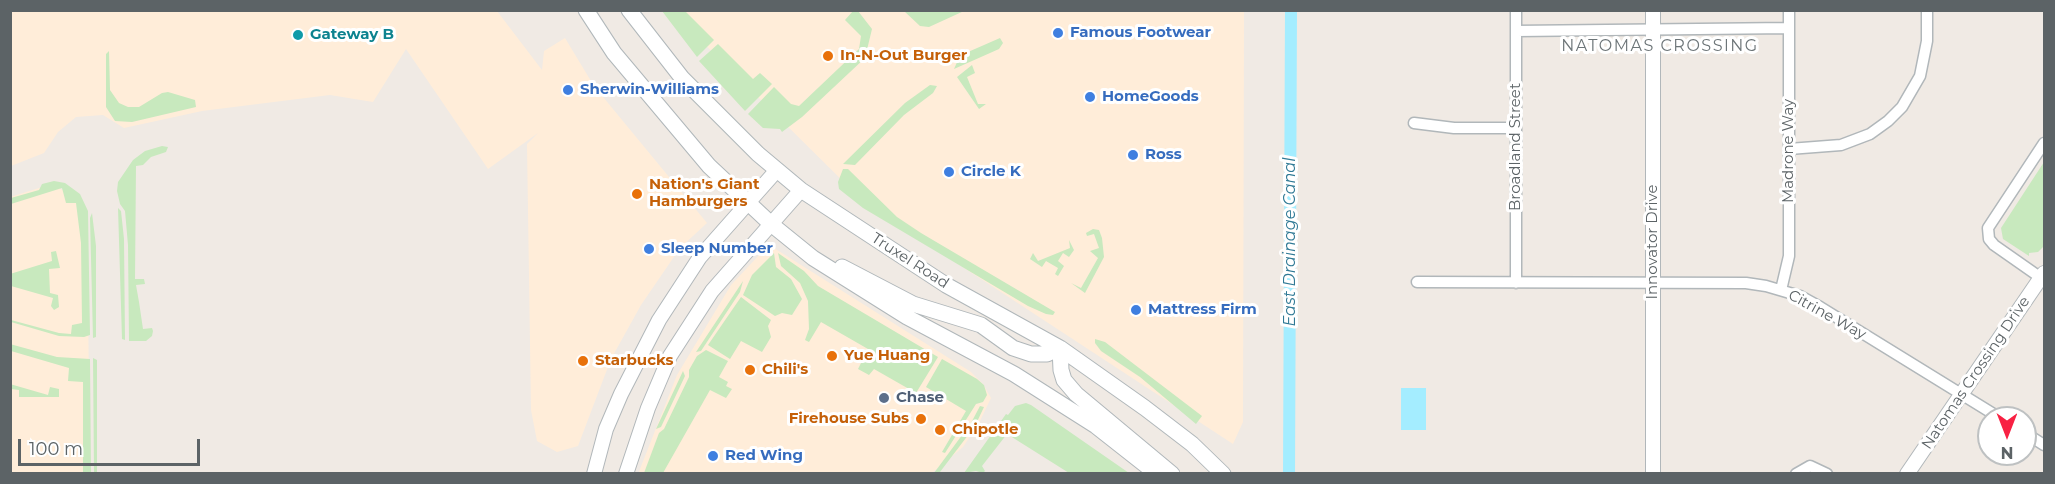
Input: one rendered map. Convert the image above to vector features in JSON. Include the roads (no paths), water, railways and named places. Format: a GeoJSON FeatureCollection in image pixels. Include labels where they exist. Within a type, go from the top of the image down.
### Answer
{"type":"FeatureCollection","features":[{"type":"Feature","properties":{"kind":"main road"},"geometry":{"type":"LineString","coordinates":[[586,10],[621,61],[709,166],[771,224],[813,258],[907,317],[1014,374],[1069,409],[1156,474]]}},
{"type":"Feature","properties":{"kind":"main road","name":"Truxel Road"},"geometry":{"type":"LineString","coordinates":[[629,10],[682,78],[777,170],[801,190],[946,285],[1060,348],[1192,444],[1222,473]]}},
{"type":"Feature","properties":{"kind":"main road"},"geometry":{"type":"LineString","coordinates":[[799,245],[913,304],[981,326],[1013,348],[1031,354],[1047,354],[1060,348],[1064,380],[1076,394],[1172,474]]}},
{"type":"Feature","properties":{"kind":"street","name":"Broadland Street"},"geometry":{"type":"LineString","coordinates":[[1516,10],[1516,283]]}},
{"type":"Feature","properties":{"kind":"street","name":"Innovator Drive"},"geometry":{"type":"LineString","coordinates":[[1653,10],[1653,474]]}},
{"type":"Feature","properties":{"kind":"street","name":"Madrone Way"},"geometry":{"type":"LineString","coordinates":[[1781,290],[1789,256],[1789,10]]}},
{"type":"Feature","properties":{"kind":"street"},"geometry":{"type":"LineString","coordinates":[[1789,149],[1840,146],[1870,134],[1902,107],[1920,76],[1927,41],[1927,10]]}},
{"type":"Feature","properties":{"kind":"street"},"geometry":{"type":"LineString","coordinates":[[1516,31],[1789,28]]}},
{"type":"Feature","properties":{"kind":"street"},"geometry":{"type":"LineString","coordinates":[[1414,123],[1454,128],[1516,128]]}},
{"type":"Feature","properties":{"kind":"street"},"geometry":{"type":"LineString","coordinates":[[2044,143],[1988,228],[1989,238],[1994,245],[2044,277]]}},
{"type":"Feature","properties":{"kind":"street"},"geometry":{"type":"LineString","coordinates":[[594,474],[606,429],[659,320],[700,257],[777,170]]}},
{"type":"Feature","properties":{"kind":"street"},"geometry":{"type":"LineString","coordinates":[[626,474],[648,408],[670,356],[712,291],[801,190]]}},
{"type":"Feature","properties":{"kind":"street","name":"Natomas Crossing Drive"},"geometry":{"type":"LineString","coordinates":[[1907,474],[2044,277]]}},
{"type":"Feature","properties":{"kind":"street","name":"Citrine Way"},"geometry":{"type":"LineString","coordinates":[[1417,282],[1746,283],[1781,290],[1820,307],[1981,406]]}},
{"type":"Feature","properties":{"kind":"street"},"geometry":{"type":"LineString","coordinates":[[1796,474],[1810,466],[1827,474]]}},
{"type":"Feature","properties":{"kind":"water"},"geometry":{"type":"Polygon","coordinates":[[[1401,388],[1426,388],[1426,430],[1401,430],[1401,388]]]}},
{"type":"Feature","properties":{"kind":"waterway","name":"East Drainage Canal"},"geometry":{"type":"LineString","coordinates":[[1289,474],[1291,10]]}},
{"type":"Feature","properties":{"kind":"place","name":"Famous Footwear"},"geometry":{"type":"Point","coordinates":[1058,33]}},
{"type":"Feature","properties":{"kind":"place","name":"Gateway B"},"geometry":{"type":"Point","coordinates":[298,35]}},
{"type":"Feature","properties":{"kind":"place","name":"In-N-Out Burger"},"geometry":{"type":"Point","coordinates":[828,56]}},
{"type":"Feature","properties":{"kind":"place","name":"Sherwin-Williams"},"geometry":{"type":"Point","coordinates":[568,90]}},
{"type":"Feature","properties":{"kind":"place","name":"HomeGoods"},"geometry":{"type":"Point","coordinates":[1090,97]}},
{"type":"Feature","properties":{"kind":"place","name":"Ross"},"geometry":{"type":"Point","coordinates":[1133,155]}},
{"type":"Feature","properties":{"kind":"place","name":"Circle K"},"geometry":{"type":"Point","coordinates":[949,172]}},
{"type":"Feature","properties":{"kind":"place","name":"Nation's Giant Hamburgers"},"geometry":{"type":"Point","coordinates":[637,194]}},
{"type":"Feature","properties":{"kind":"place","name":"Sleep Number"},"geometry":{"type":"Point","coordinates":[649,249]}},
{"type":"Feature","properties":{"kind":"place","name":"Mattress Firm"},"geometry":{"type":"Point","coordinates":[1136,310]}},
{"type":"Feature","properties":{"kind":"place","name":"Yue Huang"},"geometry":{"type":"Point","coordinates":[832,356]}},
{"type":"Feature","properties":{"kind":"place","name":"Starbucks"},"geometry":{"type":"Point","coordinates":[583,361]}},
{"type":"Feature","properties":{"kind":"place","name":"Chili's"},"geometry":{"type":"Point","coordinates":[750,370]}},
{"type":"Feature","properties":{"kind":"place","name":"Chase"},"geometry":{"type":"Point","coordinates":[884,398]}},
{"type":"Feature","properties":{"kind":"place","name":"Firehouse Subs"},"geometry":{"type":"Point","coordinates":[921,419]}},
{"type":"Feature","properties":{"kind":"place","name":"Chipotle"},"geometry":{"type":"Point","coordinates":[940,430]}},
{"type":"Feature","properties":{"kind":"place","name":"Red Wing"},"geometry":{"type":"Point","coordinates":[713,456]}},
{"type":"Feature","properties":{"kind":"district","name":"NATOMAS CROSSING"},"geometry":{"type":"Point","coordinates":[1660,46]}}]}
